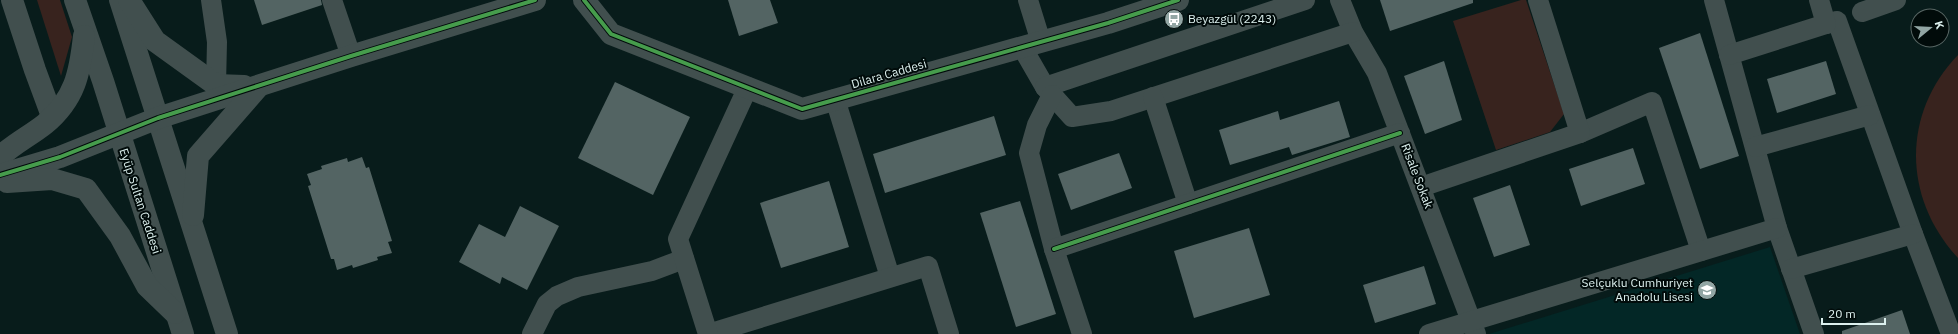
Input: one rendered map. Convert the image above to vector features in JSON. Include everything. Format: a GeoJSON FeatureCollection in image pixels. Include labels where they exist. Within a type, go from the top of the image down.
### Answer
{"type":"FeatureCollection","features":[{"type":"Feature","properties":{"kind":"street"},"geometry":{"type":"LineString","coordinates":[[12,0],[52,116]]}},
{"type":"Feature","properties":{"kind":"street","name":"Eyüp Sultan Caddesi"},"geometry":{"type":"LineString","coordinates":[[75,0],[103,81],[118,133],[180,324]]}},
{"type":"Feature","properties":{"kind":"street"},"geometry":{"type":"LineString","coordinates":[[120,0],[227,334]]}},
{"type":"Feature","properties":{"kind":"street"},"geometry":{"type":"LineString","coordinates":[[129,0],[155,41],[216,85],[259,86]]}},
{"type":"Feature","properties":{"kind":"street"},"geometry":{"type":"LineString","coordinates":[[211,0],[217,42],[216,85]]}},
{"type":"Feature","properties":{"kind":"street"},"geometry":{"type":"LineString","coordinates":[[332,0],[351,56]]}},
{"type":"Feature","properties":{"kind":"street"},"geometry":{"type":"LineString","coordinates":[[0,175],[60,157],[158,118],[351,56],[535,0]]}},
{"type":"Feature","properties":{"kind":"street","name":"Dilara Caddesi"},"geometry":{"type":"LineString","coordinates":[[584,0],[611,34],[802,108],[1108,23],[1178,0]]}},
{"type":"Feature","properties":{"kind":"street"},"geometry":{"type":"LineString","coordinates":[[1028,0],[1031,44],[1048,91],[1072,117],[1111,111],[1353,32]]}},
{"type":"Feature","properties":{"kind":"street"},"geometry":{"type":"LineString","coordinates":[[1048,91],[1305,0]]}},
{"type":"Feature","properties":{"kind":"street","name":"Risale Sokak"},"geometry":{"type":"LineString","coordinates":[[1340,0],[1353,32],[1377,73],[1474,327]]}},
{"type":"Feature","properties":{"kind":"street"},"geometry":{"type":"LineString","coordinates":[[1538,0],[1580,133]]}},
{"type":"Feature","properties":{"kind":"street"},"geometry":{"type":"LineString","coordinates":[[1714,0],[1777,228],[1814,334]]}},
{"type":"Feature","properties":{"kind":"street"},"geometry":{"type":"LineString","coordinates":[[1819,0],[1826,24]]}},
{"type":"Feature","properties":{"kind":"street"},"geometry":{"type":"LineString","coordinates":[[1862,12],[1896,0]]}},
{"type":"Feature","properties":{"kind":"street"},"geometry":{"type":"LineString","coordinates":[[1729,55],[1837,21],[1913,234],[1951,334]]}},
{"type":"Feature","properties":{"kind":"street"},"geometry":{"type":"LineString","coordinates":[[0,157],[7,150],[46,123],[70,96],[81,68],[85,31]]}},
{"type":"Feature","properties":{"kind":"street"},"geometry":{"type":"LineString","coordinates":[[192,227],[198,156],[259,86]]}},
{"type":"Feature","properties":{"kind":"street"},"geometry":{"type":"LineString","coordinates":[[748,87],[678,239],[708,334],[928,266],[949,334]]}},
{"type":"Feature","properties":{"kind":"street"},"geometry":{"type":"LineString","coordinates":[[1048,91],[1029,153],[1054,249],[1082,334]]}},
{"type":"Feature","properties":{"kind":"street"},"geometry":{"type":"LineString","coordinates":[[1153,98],[1188,204]]}},
{"type":"Feature","properties":{"kind":"street"},"geometry":{"type":"LineString","coordinates":[[835,99],[890,277]]}},
{"type":"Feature","properties":{"kind":"street"},"geometry":{"type":"LineString","coordinates":[[1421,187],[1580,133],[1652,102],[1701,251]]}},
{"type":"Feature","properties":{"kind":"street"},"geometry":{"type":"LineString","coordinates":[[1755,147],[1870,115]]}},
{"type":"Feature","properties":{"kind":"street"},"geometry":{"type":"LineString","coordinates":[[1054,249],[1400,133]]}},
{"type":"Feature","properties":{"kind":"street"},"geometry":{"type":"LineString","coordinates":[[0,183],[52,179],[86,189],[120,236],[147,286],[180,324]]}},
{"type":"Feature","properties":{"kind":"street"},"geometry":{"type":"LineString","coordinates":[[1429,334],[1474,327],[1701,251],[1777,228]]}},
{"type":"Feature","properties":{"kind":"street"},"geometry":{"type":"LineString","coordinates":[[1791,269],[1913,234]]}},
{"type":"Feature","properties":{"kind":"street"},"geometry":{"type":"LineString","coordinates":[[532,334],[547,304],[557,296],[578,287],[652,271],[684,259]]}},
{"type":"Feature","properties":{"kind":"shaded area"},"geometry":{"type":"Polygon","coordinates":[[[37,0],[60,0],[72,37],[61,76],[37,0]]]}},
{"type":"Feature","properties":{"kind":"shaded area"},"geometry":{"type":"Polygon","coordinates":[[[1521,0],[1526,0],[1564,114],[1550,132],[1496,150],[1453,21],[1521,0]]]}},
{"type":"Feature","properties":{"kind":"shaded area"},"geometry":{"type":"Polygon","coordinates":[[[1958,55],[1958,258],[1940,235],[1927,210],[1919,183],[1916,156],[1918,130],[1926,103],[1939,78],[1958,55]]]}},
{"type":"Feature","properties":{"kind":"shaded area","name":"Selçuklu Cumhuriyet Anadolu Lisesi"},"geometry":{"type":"Polygon","coordinates":[[[1770,247],[1800,334],[1489,334],[1770,247]]]}},
{"type":"Feature","properties":{"kind":"building"},"geometry":{"type":"Polygon","coordinates":[[[254,0],[321,0],[322,5],[262,25],[254,0]]]}},
{"type":"Feature","properties":{"kind":"building"},"geometry":{"type":"Polygon","coordinates":[[[728,0],[770,0],[778,23],[739,36],[728,0]]]}},
{"type":"Feature","properties":{"kind":"building"},"geometry":{"type":"Polygon","coordinates":[[[1380,0],[1473,0],[1473,3],[1390,31],[1380,0]]]}},
{"type":"Feature","properties":{"kind":"building"},"geometry":{"type":"Polygon","coordinates":[[[1700,33],[1739,156],[1700,169],[1659,48],[1700,33]]]}},
{"type":"Feature","properties":{"kind":"building"},"geometry":{"type":"Polygon","coordinates":[[[1444,61],[1462,120],[1425,134],[1404,76],[1444,61]]]}},
{"type":"Feature","properties":{"kind":"building"},"geometry":{"type":"Polygon","coordinates":[[[1826,61],[1836,94],[1777,113],[1767,79],[1826,61]]]}},
{"type":"Feature","properties":{"kind":"building"},"geometry":{"type":"Polygon","coordinates":[[[615,82],[690,117],[653,195],[578,158],[615,82]]]}},
{"type":"Feature","properties":{"kind":"building"},"geometry":{"type":"Polygon","coordinates":[[[1339,101],[1350,137],[1292,155],[1289,147],[1230,165],[1219,130],[1278,111],[1280,120],[1339,101]]]}},
{"type":"Feature","properties":{"kind":"building"},"geometry":{"type":"Polygon","coordinates":[[[994,116],[1006,155],[885,193],[873,154],[994,116]]]}},
{"type":"Feature","properties":{"kind":"building"},"geometry":{"type":"Polygon","coordinates":[[[1633,148],[1645,184],[1581,206],[1569,169],[1633,148]]]}},
{"type":"Feature","properties":{"kind":"building"},"geometry":{"type":"Polygon","coordinates":[[[1119,153],[1132,188],[1071,210],[1058,174],[1119,153]]]}},
{"type":"Feature","properties":{"kind":"building"},"geometry":{"type":"Polygon","coordinates":[[[362,157],[366,168],[369,167],[392,241],[388,242],[392,253],[377,257],[378,260],[353,268],[352,265],[337,270],[334,259],[331,259],[308,186],[311,185],[307,174],[322,169],[321,166],[347,158],[348,162],[362,157]]]}},
{"type":"Feature","properties":{"kind":"building"},"geometry":{"type":"Polygon","coordinates":[[[829,181],[849,247],[781,268],[760,203],[829,181]]]}},
{"type":"Feature","properties":{"kind":"building"},"geometry":{"type":"Polygon","coordinates":[[[1510,185],[1530,245],[1494,257],[1473,198],[1510,185]]]}},
{"type":"Feature","properties":{"kind":"building"},"geometry":{"type":"Polygon","coordinates":[[[1020,201],[1056,314],[1016,327],[980,213],[1020,201]]]}},
{"type":"Feature","properties":{"kind":"building"},"geometry":{"type":"Polygon","coordinates":[[[520,206],[559,226],[527,290],[502,277],[500,284],[459,262],[479,224],[505,237],[520,206]]]}},
{"type":"Feature","properties":{"kind":"building"},"geometry":{"type":"Polygon","coordinates":[[[1249,228],[1270,295],[1194,318],[1174,251],[1249,228]]]}},
{"type":"Feature","properties":{"kind":"building"},"geometry":{"type":"Polygon","coordinates":[[[1424,266],[1436,304],[1375,323],[1363,285],[1424,266]]]}},
{"type":"Feature","properties":{"kind":"building"},"geometry":{"type":"Polygon","coordinates":[[[1902,310],[1910,334],[1842,334],[1842,331],[1902,310]]]}},
{"type":"Feature","properties":{"kind":"cycle path"},"geometry":{"type":"LineString","coordinates":[[0,175],[60,157],[158,118],[351,56],[535,0]]}},
{"type":"Feature","properties":{"kind":"cycle path"},"geometry":{"type":"LineString","coordinates":[[584,0],[611,34],[802,109],[1108,23],[1178,0]]}},
{"type":"Feature","properties":{"kind":"cycle path"},"geometry":{"type":"LineString","coordinates":[[1054,249],[1400,133]]}},
{"type":"Feature","properties":{"kind":"place","name":"Beyazgül (2243)"},"geometry":{"type":"Point","coordinates":[1174,19]}},
{"type":"Feature","properties":{"kind":"place","name":"Selçuklu Cumhuriyet Anadolu Lisesi"},"geometry":{"type":"Point","coordinates":[1707,290]}}]}
